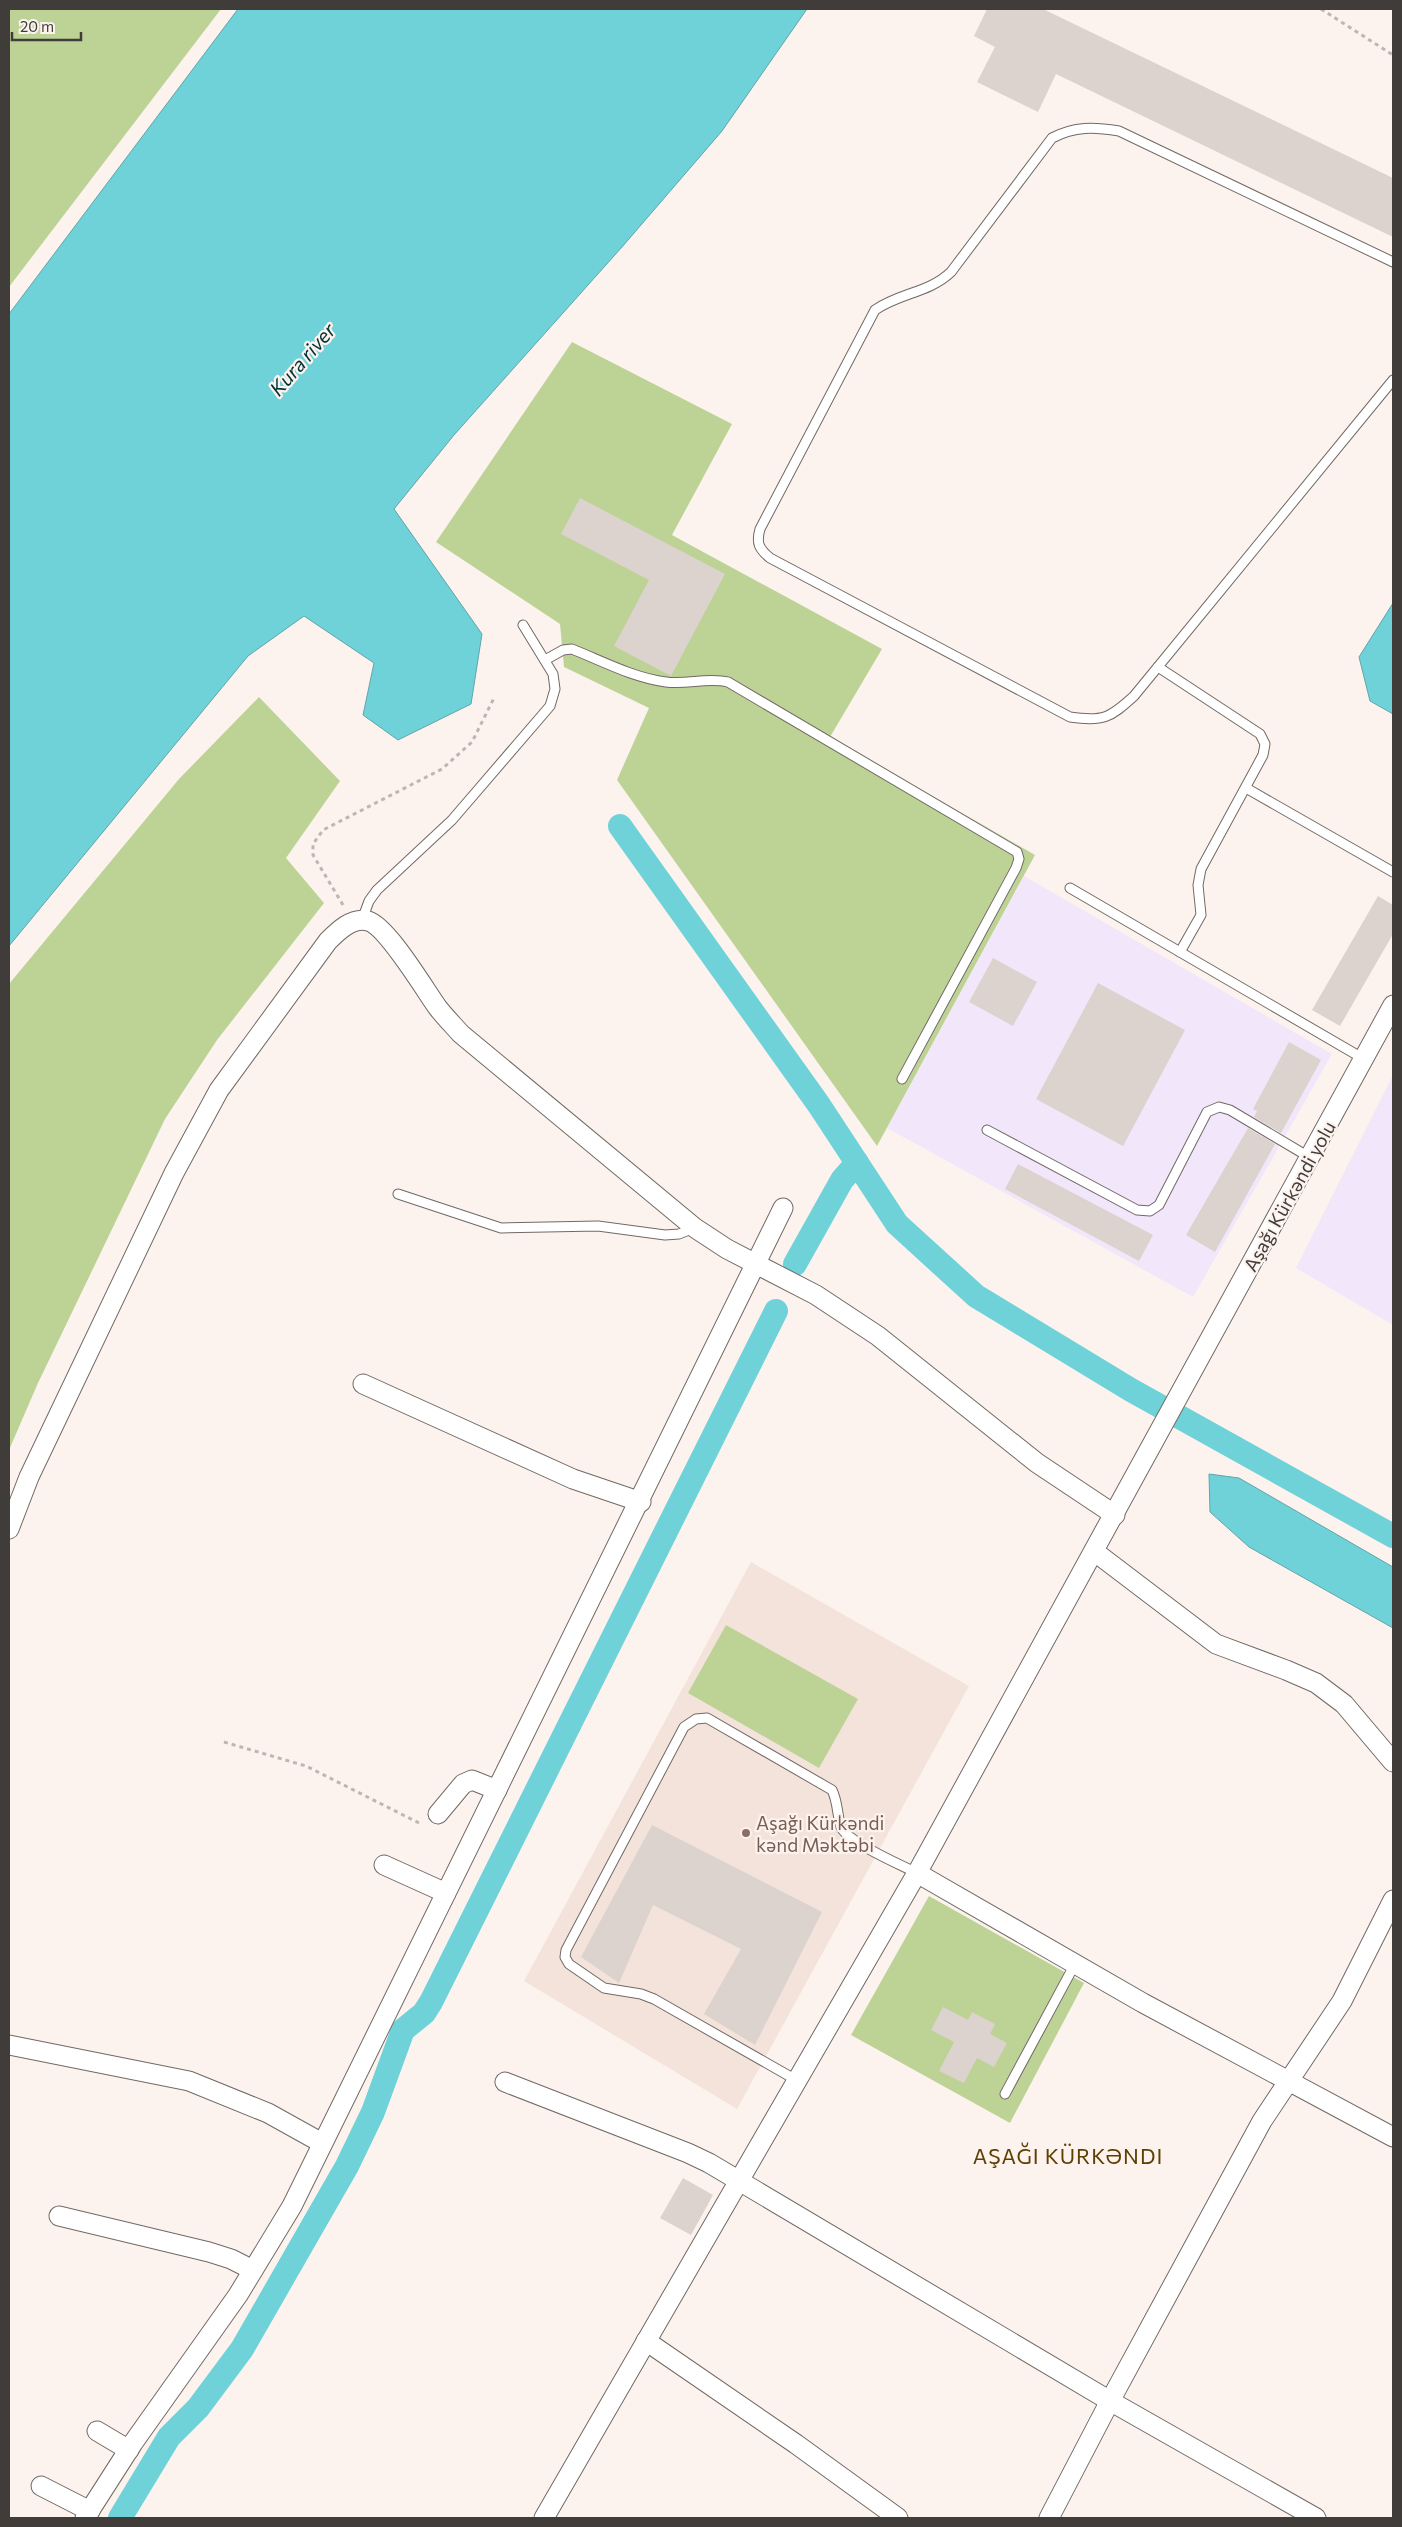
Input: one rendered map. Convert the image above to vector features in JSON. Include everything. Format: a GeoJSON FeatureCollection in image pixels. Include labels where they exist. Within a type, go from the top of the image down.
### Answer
{"type":"FeatureCollection","features":[{"type":"Feature","properties":{"kind":"street"},"geometry":{"type":"LineString","coordinates":[[9,1528],[29,1477],[169,1182],[219,1090],[328,941],[339,930],[358,921],[370,921],[391,941],[439,1010],[461,1034],[695,1228],[816,1295],[878,1336],[1037,1463],[1115,1515]]}},
{"type":"Feature","properties":{"kind":"street","name":"Aşağı Kürkəndi yolu"},"geometry":{"type":"LineString","coordinates":[[544,2518],[917,1874],[1164,1427],[1393,1005]]}},
{"type":"Feature","properties":{"kind":"street"},"geometry":{"type":"LineString","coordinates":[[41,2486],[88,2515],[129,2450],[238,2295],[292,2206],[783,1208]]}},
{"type":"Feature","properties":{"kind":"street"},"geometry":{"type":"LineString","coordinates":[[363,1384],[573,1480],[640,1502]]}},
{"type":"Feature","properties":{"kind":"street"},"geometry":{"type":"LineString","coordinates":[[1095,1552],[1216,1644],[1245,1657],[1286,1670],[1316,1683],[1344,1704],[1393,1762]]}},
{"type":"Feature","properties":{"kind":"street"},"geometry":{"type":"LineString","coordinates":[[431,1820],[462,1784],[472,1780],[497,1790]]}},
{"type":"Feature","properties":{"kind":"street"},"geometry":{"type":"LineString","coordinates":[[384,1864],[446,1893]]}},
{"type":"Feature","properties":{"kind":"street"},"geometry":{"type":"LineString","coordinates":[[917,1874],[1075,1964],[1393,2137]]}},
{"type":"Feature","properties":{"kind":"street"},"geometry":{"type":"LineString","coordinates":[[1049,2518],[1257,2129],[1287,2080],[1342,2001],[1393,1900]]}},
{"type":"Feature","properties":{"kind":"street"},"geometry":{"type":"LineString","coordinates":[[9,2045],[189,2081],[268,2113],[322,2143]]}},
{"type":"Feature","properties":{"kind":"street"},"geometry":{"type":"LineString","coordinates":[[505,2082],[688,2153],[1110,2401],[1316,2518]]}},
{"type":"Feature","properties":{"kind":"street"},"geometry":{"type":"LineString","coordinates":[[59,2216],[209,2252],[231,2259],[252,2270]]}},
{"type":"Feature","properties":{"kind":"street"},"geometry":{"type":"LineString","coordinates":[[646,2341],[796,2444],[898,2518]]}},
{"type":"Feature","properties":{"kind":"street"},"geometry":{"type":"LineString","coordinates":[[97,2431],[129,2450]]}},
{"type":"Feature","properties":{"kind":"lane"},"geometry":{"type":"LineString","coordinates":[[1393,262],[1118,131],[1088,127],[1067,130],[1052,138],[942,282],[926,289],[890,299],[875,310],[760,529],[757,539],[760,549],[770,558],[1070,716],[1090,720],[1113,715],[1134,696],[1393,380]]}},
{"type":"Feature","properties":{"kind":"lane"},"geometry":{"type":"LineString","coordinates":[[358,921],[377,890],[452,820],[550,706],[556,689],[553,674],[524,625]]}},
{"type":"Feature","properties":{"kind":"lane"},"geometry":{"type":"LineString","coordinates":[[545,660],[562,650],[572,649],[642,677],[667,682],[718,679],[733,684],[1017,852],[1019,859],[1016,868],[902,1079]]}},
{"type":"Feature","properties":{"kind":"lane"},"geometry":{"type":"LineString","coordinates":[[1158,667],[1260,734],[1265,744],[1263,756],[1201,869],[1198,885],[1201,915],[1180,952]]}},
{"type":"Feature","properties":{"kind":"lane"},"geometry":{"type":"LineString","coordinates":[[1246,788],[1393,872]]}},
{"type":"Feature","properties":{"kind":"lane"},"geometry":{"type":"LineString","coordinates":[[1070,888],[1364,1059]]}},
{"type":"Feature","properties":{"kind":"lane"},"geometry":{"type":"LineString","coordinates":[[987,1130],[1137,1210],[1150,1211],[1159,1205],[1207,1112],[1219,1107],[1230,1110],[1310,1157]]}},
{"type":"Feature","properties":{"kind":"lane"},"geometry":{"type":"LineString","coordinates":[[398,1194],[501,1228],[598,1226],[664,1235],[679,1234],[695,1228]]}},
{"type":"Feature","properties":{"kind":"lane"},"geometry":{"type":"LineString","coordinates":[[798,2082],[654,2000],[641,1994],[604,1988],[569,1964],[565,1958],[566,1950],[684,1727],[696,1719],[707,1718],[832,1790],[842,1829],[850,1838],[917,1874]]}},
{"type":"Feature","properties":{"kind":"lane"},"geometry":{"type":"LineString","coordinates":[[1005,2094],[1075,1964]]}},
{"type":"Feature","properties":{"kind":"path"},"geometry":{"type":"LineString","coordinates":[[1321,9],[1393,55]]}},
{"type":"Feature","properties":{"kind":"path"},"geometry":{"type":"LineString","coordinates":[[358,921],[314,855],[313,844],[323,830],[442,769],[472,742],[496,696]]}},
{"type":"Feature","properties":{"kind":"path"},"geometry":{"type":"LineString","coordinates":[[224,1742],[306,1766],[431,1820]]}},
{"type":"Feature","properties":{"kind":"shaded area"},"geometry":{"type":"Polygon","coordinates":[[[1024,876],[1332,1054],[1193,1297],[887,1128],[1024,876]]]}},
{"type":"Feature","properties":{"kind":"shaded area"},"geometry":{"type":"Polygon","coordinates":[[[1393,1075],[1393,1325],[1296,1268],[1393,1075]]]}},
{"type":"Feature","properties":{"kind":"shaded area","name":"Aşağı Kürkəndi kənd Məktəbi"},"geometry":{"type":"Polygon","coordinates":[[[751,1562],[969,1686],[737,2109],[524,1981],[751,1562]]]}},
{"type":"Feature","properties":{"kind":"green space"},"geometry":{"type":"Polygon","coordinates":[[[9,9],[221,9],[9,287],[9,9]]]}},
{"type":"Feature","properties":{"kind":"green space"},"geometry":{"type":"Polygon","coordinates":[[[572,342],[732,424],[672,535],[882,649],[830,737],[1035,855],[877,1146],[617,780],[649,708],[564,667],[560,624],[436,542],[572,342]]]}},
{"type":"Feature","properties":{"kind":"green space"},"geometry":{"type":"Polygon","coordinates":[[[259,697],[340,781],[286,858],[324,903],[217,1040],[165,1119],[38,1383],[9,1450],[9,984],[179,779],[259,697]]]}},
{"type":"Feature","properties":{"kind":"green space"},"geometry":{"type":"Polygon","coordinates":[[[726,1625],[858,1699],[819,1768],[688,1693],[726,1625]]]}},
{"type":"Feature","properties":{"kind":"green space"},"geometry":{"type":"Polygon","coordinates":[[[929,1896],[1084,1983],[1010,2123],[851,2035],[929,1896]]]}},
{"type":"Feature","properties":{"kind":"water","name":"Kura river"},"geometry":{"type":"Polygon","coordinates":[[[238,9],[807,9],[722,131],[622,247],[454,435],[394,509],[482,634],[471,704],[398,740],[363,715],[374,663],[304,616],[248,656],[9,946],[9,314],[238,9]]]}},
{"type":"Feature","properties":{"kind":"water"},"geometry":{"type":"Polygon","coordinates":[[[1393,603],[1393,714],[1370,701],[1359,657],[1393,603]]]}},
{"type":"Feature","properties":{"kind":"water"},"geometry":{"type":"Polygon","coordinates":[[[1209,1474],[1239,1478],[1393,1567],[1393,1628],[1249,1547],[1210,1512],[1209,1474]]]}},
{"type":"Feature","properties":{"kind":"building"},"geometry":{"type":"Polygon","coordinates":[[[987,9],[1043,9],[1393,178],[1393,237],[1056,74],[1038,112],[977,82],[995,47],[974,36],[987,9]]]}},
{"type":"Feature","properties":{"kind":"building"},"geometry":{"type":"Polygon","coordinates":[[[580,498],[725,574],[671,676],[614,646],[649,580],[561,534],[580,498]]]}},
{"type":"Feature","properties":{"kind":"building"},"geometry":{"type":"Polygon","coordinates":[[[1378,896],[1393,905],[1393,934],[1340,1026],[1312,1010],[1378,896]]]}},
{"type":"Feature","properties":{"kind":"building"},"geometry":{"type":"Polygon","coordinates":[[[993,958],[1037,982],[1013,1026],[969,1002],[993,958]]]}},
{"type":"Feature","properties":{"kind":"building"},"geometry":{"type":"Polygon","coordinates":[[[1098,983],[1185,1030],[1123,1146],[1036,1099],[1098,983]]]}},
{"type":"Feature","properties":{"kind":"building"},"geometry":{"type":"Polygon","coordinates":[[[1289,1042],[1321,1060],[1281,1133],[1254,1117],[1257,1111],[1253,1109],[1289,1042]]]}},
{"type":"Feature","properties":{"kind":"building"},"geometry":{"type":"Polygon","coordinates":[[[1248,1128],[1275,1144],[1215,1252],[1186,1235],[1248,1128]]]}},
{"type":"Feature","properties":{"kind":"building"},"geometry":{"type":"Polygon","coordinates":[[[1018,1164],[1153,1235],[1139,1261],[1005,1189],[1018,1164]]]}},
{"type":"Feature","properties":{"kind":"building"},"geometry":{"type":"Polygon","coordinates":[[[652,1825],[822,1912],[755,2045],[704,2014],[741,1949],[653,1905],[619,1983],[581,1957],[652,1825]]]}},
{"type":"Feature","properties":{"kind":"building"},"geometry":{"type":"Polygon","coordinates":[[[943,2007],[968,2020],[972,2012],[995,2024],[990,2034],[1007,2043],[994,2067],[977,2058],[964,2083],[939,2071],[954,2042],[931,2030],[943,2007]]]}},
{"type":"Feature","properties":{"kind":"building"},"geometry":{"type":"Polygon","coordinates":[[[683,2178],[713,2195],[691,2235],[660,2218],[683,2178]]]}},
{"type":"Feature","properties":{"kind":"waterway"},"geometry":{"type":"LineString","coordinates":[[620,826],[819,1105],[897,1224],[976,1296],[1131,1390],[1393,1536]]}},
{"type":"Feature","properties":{"kind":"waterway"},"geometry":{"type":"LineString","coordinates":[[795,1264],[842,1180],[857,1163]]}},
{"type":"Feature","properties":{"kind":"waterway"},"geometry":{"type":"LineString","coordinates":[[120,2518],[169,2437],[198,2408],[242,2349],[347,2166],[373,2112],[403,2030],[424,2013],[431,2002],[776,1311]]}},
{"type":"Feature","properties":{"kind":"place","name":"Aşağı Kürkəndi kənd Məktəbi"},"geometry":{"type":"Point","coordinates":[746,1833]}},
{"type":"Feature","properties":{"kind":"district","name":"AŞAĞI KÜRKƏNDI"},"geometry":{"type":"Point","coordinates":[1068,2155]}}]}
